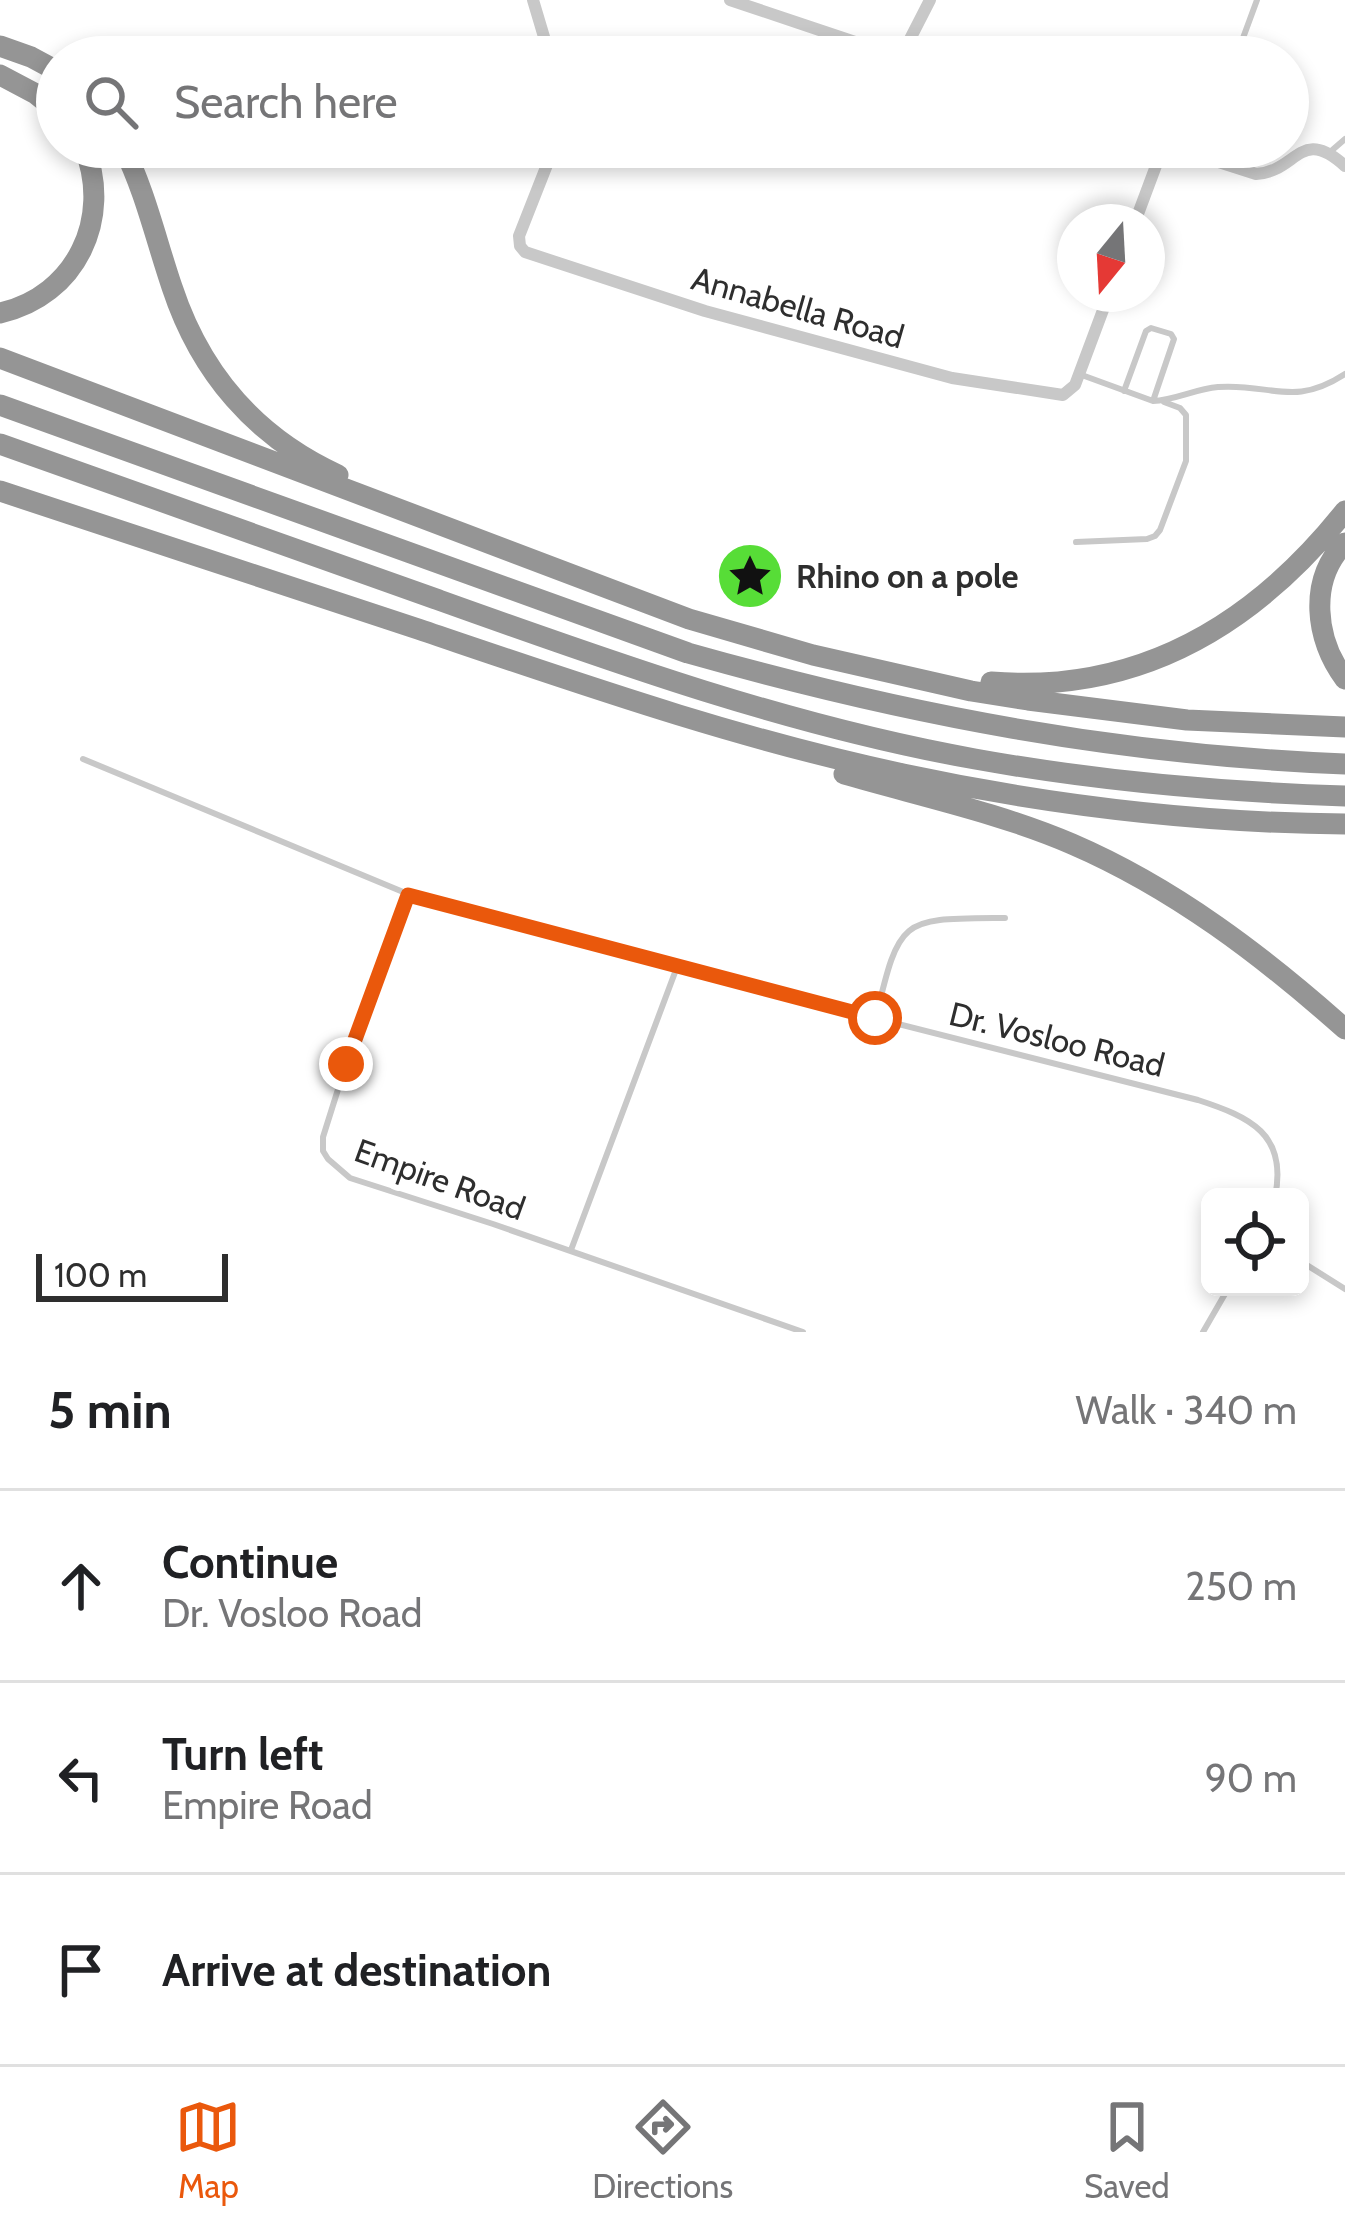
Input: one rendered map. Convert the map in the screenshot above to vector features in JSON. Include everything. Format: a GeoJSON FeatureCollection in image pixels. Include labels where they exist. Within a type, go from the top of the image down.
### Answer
{"type":"FeatureCollection","features":[{"type":"Feature","properties":{"kind":"highway"},"geometry":{"type":"LineString","coordinates":[[3,47],[36,60]]}},
{"type":"Feature","properties":{"kind":"highway"},"geometry":{"type":"LineString","coordinates":[[0,75],[36,94]]}},
{"type":"Feature","properties":{"kind":"highway"},"geometry":{"type":"LineString","coordinates":[[0,313],[21,308],[66,273],[90,233],[95,210],[91,168]]}},
{"type":"Feature","properties":{"kind":"highway"},"geometry":{"type":"LineString","coordinates":[[131,168],[187,326],[210,370],[242,410],[320,467],[474,538]]}},
{"type":"Feature","properties":{"kind":"highway"},"geometry":{"type":"LineString","coordinates":[[0,358],[689,619],[813,655],[1028,700],[1187,720],[1345,728]]}},
{"type":"Feature","properties":{"kind":"highway"},"geometry":{"type":"LineString","coordinates":[[0,406],[688,653],[796,683],[1063,738],[1172,753],[1345,764]]}},
{"type":"Feature","properties":{"kind":"highway"},"geometry":{"type":"LineString","coordinates":[[0,445],[618,664],[840,729],[972,759],[1066,774],[1170,787],[1345,796]]}},
{"type":"Feature","properties":{"kind":"highway"},"geometry":{"type":"LineString","coordinates":[[0,493],[616,695],[842,760],[972,788],[1123,810],[1345,824]]}},
{"type":"Feature","properties":{"kind":"highway"},"geometry":{"type":"LineString","coordinates":[[813,655],[1022,684],[1068,682],[1124,670],[1173,653],[1232,620],[1266,594],[1345,511]]}},
{"type":"Feature","properties":{"kind":"highway"},"geometry":{"type":"LineString","coordinates":[[1345,543],[1325,574],[1319,600],[1321,628],[1345,679]]}},
{"type":"Feature","properties":{"kind":"highway"},"geometry":{"type":"LineString","coordinates":[[616,695],[686,726],[1026,826],[1072,844],[1203,916],[1345,1028]]}},
{"type":"Feature","properties":{"kind":"street"},"geometry":{"type":"LineString","coordinates":[[533,0],[544,36]]}},
{"type":"Feature","properties":{"kind":"street"},"geometry":{"type":"LineString","coordinates":[[730,0],[837,36]]}},
{"type":"Feature","properties":{"kind":"street"},"geometry":{"type":"LineString","coordinates":[[912,36],[930,0]]}},
{"type":"Feature","properties":{"kind":"street"},"geometry":{"type":"LineString","coordinates":[[1309,150],[1330,152],[1345,166]]}},
{"type":"Feature","properties":{"kind":"street","name":"Annabella Road"},"geometry":{"type":"LineString","coordinates":[[546,168],[519,236],[525,252],[705,311],[952,378],[1063,395],[1079,374]]}},
{"type":"Feature","properties":{"kind":"street"},"geometry":{"type":"LineString","coordinates":[[1143,204],[1158,168]]}},
{"type":"Feature","properties":{"kind":"street"},"geometry":{"type":"LineString","coordinates":[[1244,168],[1262,175],[1275,168]]}},
{"type":"Feature","properties":{"kind":"street"},"geometry":{"type":"LineString","coordinates":[[1079,374],[1102,312]]}},
{"type":"Feature","properties":{"kind":"lane"},"geometry":{"type":"LineString","coordinates":[[1244,36],[1257,0]]}},
{"type":"Feature","properties":{"kind":"lane"},"geometry":{"type":"LineString","coordinates":[[1330,152],[1345,139]]}},
{"type":"Feature","properties":{"kind":"lane"},"geometry":{"type":"LineString","coordinates":[[1124,391],[1148,328],[1171,334],[1174,340],[1157,401]]}},
{"type":"Feature","properties":{"kind":"lane"},"geometry":{"type":"LineString","coordinates":[[1076,542],[1155,536],[1187,452],[1186,415],[1180,408],[1079,374]]}},
{"type":"Feature","properties":{"kind":"lane"},"geometry":{"type":"LineString","coordinates":[[1157,401],[1223,387],[1293,394],[1326,386],[1345,374]]}},
{"type":"Feature","properties":{"kind":"lane","name":"Dr. Vosloo Road"},"geometry":{"type":"LineString","coordinates":[[82,759],[408,895],[1230,1111],[1264,1132],[1272,1144],[1280,1176],[1277,1188]]}},
{"type":"Feature","properties":{"kind":"lane","name":"Empire Road"},"geometry":{"type":"LineString","coordinates":[[408,895],[323,1136],[323,1150],[334,1166],[350,1178],[803,1332]]}},
{"type":"Feature","properties":{"kind":"lane"},"geometry":{"type":"LineString","coordinates":[[875,1018],[890,959],[907,932],[932,919],[1005,918]]}},
{"type":"Feature","properties":{"kind":"lane"},"geometry":{"type":"LineString","coordinates":[[571,1252],[677,967]]}},
{"type":"Feature","properties":{"kind":"lane"},"geometry":{"type":"LineString","coordinates":[[1309,1266],[1345,1289]]}},
{"type":"Feature","properties":{"kind":"lane"},"geometry":{"type":"LineString","coordinates":[[1203,1332],[1224,1296]]}},
{"type":"Feature","properties":{"kind":"place","name":"Rhino on a pole"},"geometry":{"type":"Point","coordinates":[750,576]}},
{"type":"Feature","properties":{"kind":"route"},"geometry":{"type":"LineString","coordinates":[[346,1064],[408,895],[875,1018]]}}]}
